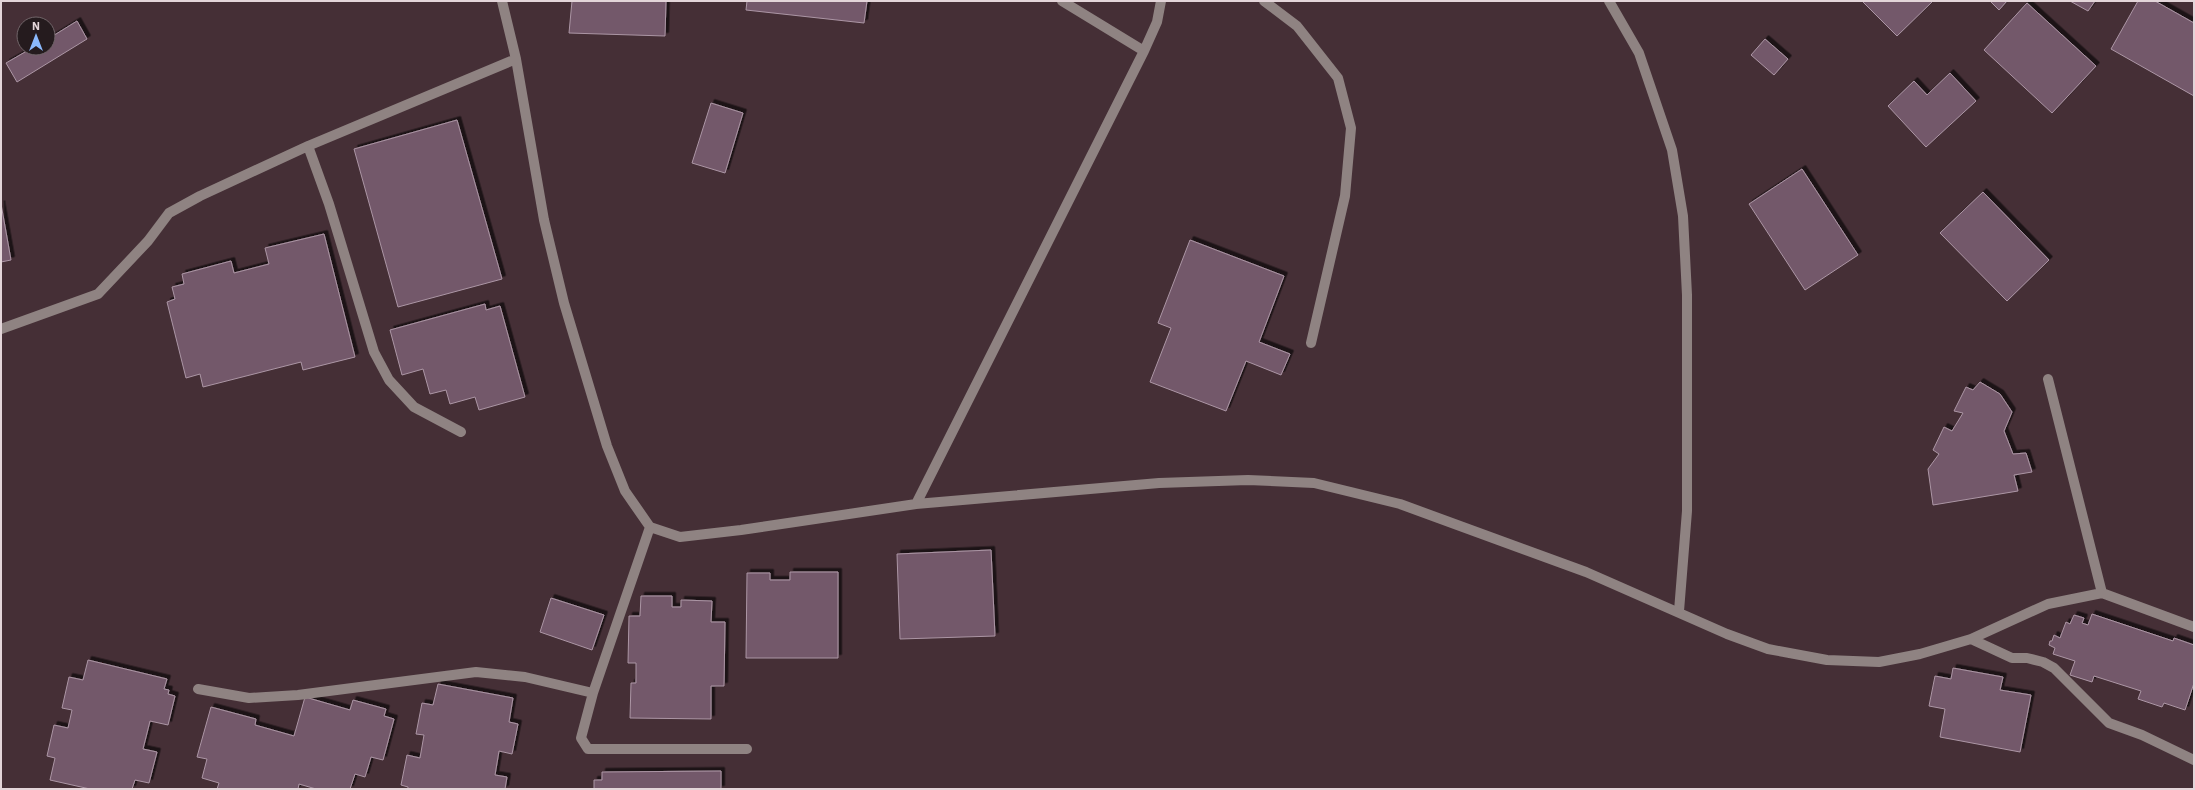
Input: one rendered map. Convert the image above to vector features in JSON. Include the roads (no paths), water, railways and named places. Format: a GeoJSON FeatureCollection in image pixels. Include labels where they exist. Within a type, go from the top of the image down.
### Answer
{"type":"FeatureCollection","features":[{"type":"Feature","properties":{"kind":"street"},"geometry":{"type":"LineString","coordinates":[[502,1],[516,59],[544,220],[564,303],[607,446],[625,491],[650,527],[680,537],[741,530],[916,504],[1159,483],[1248,480],[1314,483],[1400,504],[1586,572],[1679,611],[1727,634],[1768,649],[1827,660],[1879,662],[1920,654],[1971,639],[2048,604],[2102,593],[2194,627]]}},
{"type":"Feature","properties":{"kind":"street"},"geometry":{"type":"LineString","coordinates":[[1062,1],[1144,51]]}},
{"type":"Feature","properties":{"kind":"street"},"geometry":{"type":"LineString","coordinates":[[916,504],[1144,51],[1157,22],[1160,1]]}},
{"type":"Feature","properties":{"kind":"street"},"geometry":{"type":"LineString","coordinates":[[1264,1],[1298,26],[1338,78],[1351,128],[1345,196],[1311,344]]}},
{"type":"Feature","properties":{"kind":"street"},"geometry":{"type":"LineString","coordinates":[[1609,1],[1639,53],[1672,150],[1683,216],[1687,295],[1687,511],[1679,611]]}},
{"type":"Feature","properties":{"kind":"street"},"geometry":{"type":"LineString","coordinates":[[1,329],[98,294],[148,241],[170,214],[200,196],[308,146],[516,59]]}},
{"type":"Feature","properties":{"kind":"street"},"geometry":{"type":"LineString","coordinates":[[308,146],[329,204],[374,352],[389,380],[414,407],[461,432]]}},
{"type":"Feature","properties":{"kind":"street"},"geometry":{"type":"LineString","coordinates":[[2048,379],[2102,593]]}},
{"type":"Feature","properties":{"kind":"street"},"geometry":{"type":"LineString","coordinates":[[650,527],[593,693],[582,738],[588,750],[747,749]]}},
{"type":"Feature","properties":{"kind":"street"},"geometry":{"type":"LineString","coordinates":[[1971,639],[2012,658],[2027,658],[2043,662],[2054,668],[2109,724],[2142,735],[2194,760]]}},
{"type":"Feature","properties":{"kind":"street"},"geometry":{"type":"LineString","coordinates":[[198,689],[249,698],[476,672],[525,677],[593,693]]}}]}
